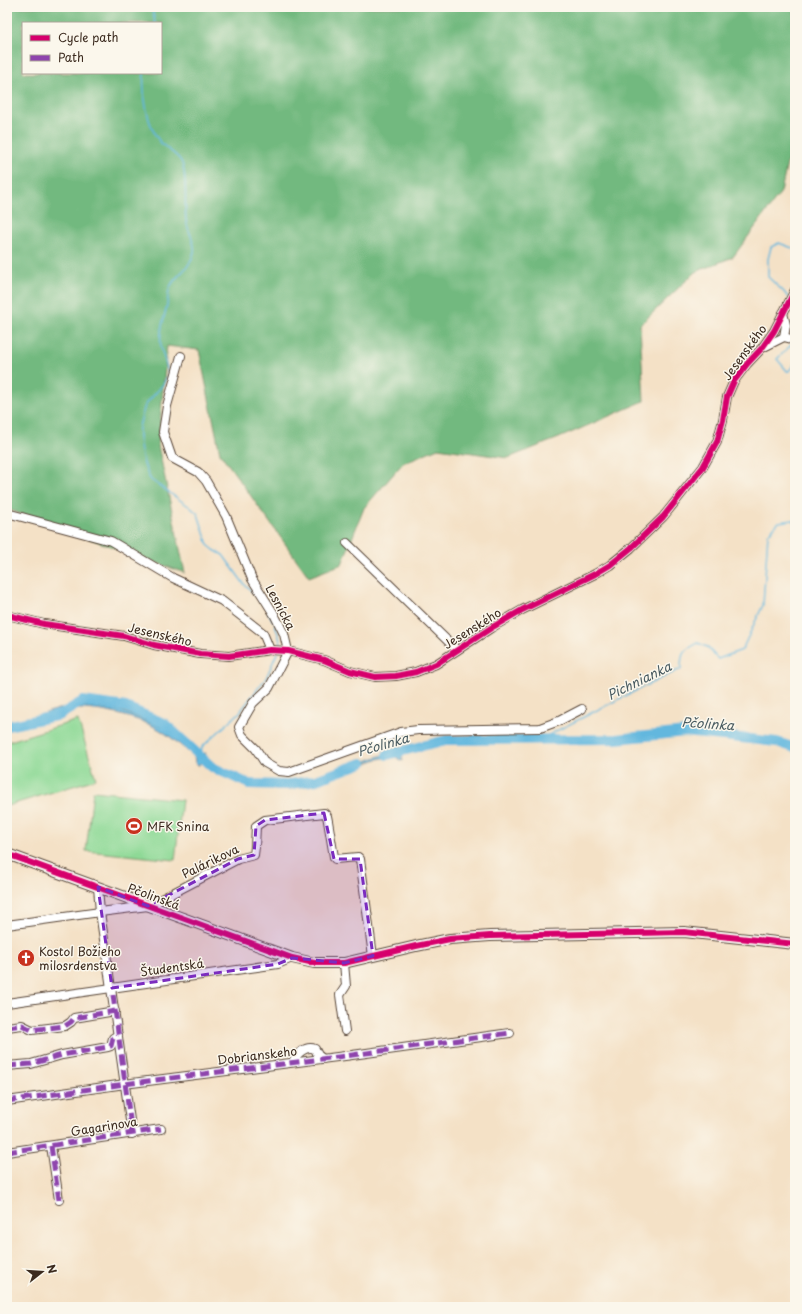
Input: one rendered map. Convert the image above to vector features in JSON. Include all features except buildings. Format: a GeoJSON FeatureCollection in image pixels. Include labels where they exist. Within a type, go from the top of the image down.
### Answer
{"type":"FeatureCollection","features":[{"type":"Feature","properties":{"kind":"main road","name":"Pčolinská"},"geometry":{"type":"LineString","coordinates":[[7,854],[292,958],[314,962],[344,963],[450,940],[490,936],[684,932],[795,944]]}},
{"type":"Feature","properties":{"kind":"street","name":"Jesenského"},"geometry":{"type":"LineString","coordinates":[[7,615],[44,624],[124,636],[154,645],[200,654],[229,656],[270,650],[288,651],[324,660],[350,671],[375,677],[396,676],[416,672],[436,664],[522,610],[600,571],[630,548],[663,517],[703,467],[717,442],[727,397],[734,381],[762,348],[774,331],[794,291]]}},
{"type":"Feature","properties":{"kind":"street"},"geometry":{"type":"LineString","coordinates":[[783,313],[786,325],[784,337]]}},
{"type":"Feature","properties":{"kind":"street"},"geometry":{"type":"LineString","coordinates":[[762,348],[784,337],[794,339]]}},
{"type":"Feature","properties":{"kind":"street","name":"Lesnícka"},"geometry":{"type":"LineString","coordinates":[[181,356],[167,406],[164,432],[172,458],[198,472],[209,486],[226,516],[252,579],[274,614],[284,634],[288,651]]}},
{"type":"Feature","properties":{"kind":"street"},"geometry":{"type":"LineString","coordinates":[[7,513],[110,541],[173,578],[222,601],[262,633],[270,650]]}},
{"type":"Feature","properties":{"kind":"street"},"geometry":{"type":"LineString","coordinates":[[347,543],[457,650]]}},
{"type":"Feature","properties":{"kind":"street"},"geometry":{"type":"LineString","coordinates":[[288,651],[269,688],[253,703],[239,727],[242,735],[256,749],[265,763],[279,771],[289,772],[401,732],[418,730],[540,728],[559,721],[582,709]]}},
{"type":"Feature","properties":{"kind":"street","name":"Palárikova"},"geometry":{"type":"LineString","coordinates":[[7,925],[148,906],[238,859],[254,855],[256,826],[265,820],[324,813],[327,816],[335,859],[354,856],[360,858],[373,956]]}},
{"type":"Feature","properties":{"kind":"street"},"geometry":{"type":"LineString","coordinates":[[98,887],[100,912],[132,1134]]}},
{"type":"Feature","properties":{"kind":"street","name":"Študentská"},"geometry":{"type":"LineString","coordinates":[[7,1003],[278,964],[292,958]]}},
{"type":"Feature","properties":{"kind":"street"},"geometry":{"type":"LineString","coordinates":[[344,963],[346,986],[340,994],[345,1031]]}},
{"type":"Feature","properties":{"kind":"street"},"geometry":{"type":"LineString","coordinates":[[7,1027],[22,1025],[32,1030],[65,1026],[74,1018],[80,1016],[115,1011]]}},
{"type":"Feature","properties":{"kind":"street","name":"Dobrianskeho"},"geometry":{"type":"LineString","coordinates":[[7,1101],[125,1084],[323,1059],[510,1032]]}},
{"type":"Feature","properties":{"kind":"street"},"geometry":{"type":"LineString","coordinates":[[7,1066],[31,1064],[62,1055],[108,1048],[111,1046],[113,1038],[118,1034]]}},
{"type":"Feature","properties":{"kind":"street"},"geometry":{"type":"LineString","coordinates":[[293,1062],[302,1050],[312,1047],[323,1059]]}},
{"type":"Feature","properties":{"kind":"street","name":"Gagarinova"},"geometry":{"type":"LineString","coordinates":[[7,1152],[161,1129]]}},
{"type":"Feature","properties":{"kind":"street"},"geometry":{"type":"LineString","coordinates":[[51,1146],[58,1200]]}},
{"type":"Feature","properties":{"kind":"highlighted area"},"geometry":{"type":"Polygon","coordinates":[[[324,813],[334,859],[360,859],[373,956],[344,963],[292,958],[278,964],[112,988],[98,887],[148,906],[238,859],[254,855],[256,826],[265,820],[324,813]]]}},
{"type":"Feature","properties":{"kind":"green space"},"geometry":{"type":"Polygon","coordinates":[[[7,7],[795,7],[795,125],[781,192],[733,257],[695,272],[640,325],[644,401],[559,438],[508,458],[438,448],[403,463],[364,508],[342,564],[309,577],[220,453],[199,350],[167,346],[158,445],[185,573],[7,509],[7,7]]]}},
{"type":"Feature","properties":{"kind":"green space"},"geometry":{"type":"Polygon","coordinates":[[[78,720],[96,779],[7,806],[7,742],[78,720]]]}},
{"type":"Feature","properties":{"kind":"green space","name":"MFK Snina"},"geometry":{"type":"Polygon","coordinates":[[[93,791],[182,800],[175,860],[86,851],[93,791]]]}},
{"type":"Feature","properties":{"kind":"water"},"geometry":{"type":"Polygon","coordinates":[[[84,706],[121,711],[162,727],[197,755],[206,753],[204,757],[230,776],[239,781],[256,786],[284,787],[316,780],[393,752],[396,746],[399,745],[403,761],[398,759],[396,755],[374,760],[320,782],[290,789],[254,788],[239,784],[201,762],[198,766],[195,763],[194,756],[169,736],[150,725],[125,716],[97,710],[70,709],[52,713],[7,729],[7,726],[58,709],[84,706]]]}},
{"type":"Feature","properties":{"kind":"waterway"},"geometry":{"type":"LineString","coordinates":[[152,7],[155,22]]}},
{"type":"Feature","properties":{"kind":"waterway"},"geometry":{"type":"LineString","coordinates":[[144,74],[146,109],[155,135],[160,142],[178,157],[184,169],[186,220],[193,240],[194,252],[190,263],[176,278],[169,289],[161,335],[162,352],[168,372],[163,385],[144,408],[139,427],[139,440],[142,454],[151,480],[198,514],[208,545],[223,555],[244,584],[261,600]]}},
{"type":"Feature","properties":{"kind":"waterway","name":"Pichnianka"},"geometry":{"type":"LineString","coordinates":[[788,297],[768,277],[768,259],[771,247],[779,243],[795,249]]}},
{"type":"Feature","properties":{"kind":"waterway","name":"Pichnianka"},"geometry":{"type":"LineString","coordinates":[[791,302],[795,307]]}},
{"type":"Feature","properties":{"kind":"waterway","name":"Pichnianka"},"geometry":{"type":"LineString","coordinates":[[794,342],[777,359],[788,372],[795,363]]}},
{"type":"Feature","properties":{"kind":"waterway","name":"Pichnianka"},"geometry":{"type":"LineString","coordinates":[[539,740],[681,669],[682,655],[686,650],[698,643],[707,647],[718,659],[742,650],[763,605],[768,534],[779,522],[793,520],[795,525]]}},
{"type":"Feature","properties":{"kind":"waterway"},"geometry":{"type":"LineString","coordinates":[[268,612],[273,621]]}},
{"type":"Feature","properties":{"kind":"waterway"},"geometry":{"type":"LineString","coordinates":[[275,624],[281,644],[279,648]]}},
{"type":"Feature","properties":{"kind":"waterway"},"geometry":{"type":"LineString","coordinates":[[201,755],[202,747],[239,713],[266,678],[277,653]]}},
{"type":"Feature","properties":{"kind":"waterway","name":"Pčolinka"},"geometry":{"type":"LineString","coordinates":[[7,726],[60,715],[83,701],[126,707],[164,723],[212,767],[249,784],[286,785],[316,780],[362,763]]}},
{"type":"Feature","properties":{"kind":"waterway","name":"Pčolinka"},"geometry":{"type":"LineString","coordinates":[[387,755],[446,740],[616,739],[686,732],[777,742],[795,748]]}},
{"type":"Feature","properties":{"kind":"marked path"},"geometry":{"type":"LineString","coordinates":[[113,995],[132,1134]]}},
{"type":"Feature","properties":{"kind":"marked path"},"geometry":{"type":"LineString","coordinates":[[7,1027],[22,1025],[32,1030],[65,1026],[74,1018],[115,1011]]}},
{"type":"Feature","properties":{"kind":"marked path"},"geometry":{"type":"LineString","coordinates":[[7,1101],[510,1033]]}},
{"type":"Feature","properties":{"kind":"marked path"},"geometry":{"type":"LineString","coordinates":[[7,1066],[31,1064],[62,1055],[108,1047],[111,1046],[113,1038],[118,1035]]}},
{"type":"Feature","properties":{"kind":"marked path"},"geometry":{"type":"LineString","coordinates":[[7,1152],[161,1129]]}},
{"type":"Feature","properties":{"kind":"marked path"},"geometry":{"type":"LineString","coordinates":[[51,1146],[59,1200]]}},
{"type":"Feature","properties":{"kind":"cycle path"},"geometry":{"type":"LineString","coordinates":[[7,615],[44,624],[124,636],[154,645],[200,654],[229,656],[270,650],[288,651],[324,660],[350,671],[375,677],[396,676],[416,672],[436,664],[491,628],[522,610],[610,565],[631,548],[663,517],[703,467],[717,442],[727,397],[734,381],[762,348],[774,331],[795,290]]}},
{"type":"Feature","properties":{"kind":"cycle path"},"geometry":{"type":"LineString","coordinates":[[7,854],[292,958],[314,963],[344,963],[450,939],[490,936],[684,932],[795,944]]}},
{"type":"Feature","properties":{"kind":"place","name":"MFK Snina"},"geometry":{"type":"Point","coordinates":[134,826]}},
{"type":"Feature","properties":{"kind":"place","name":"Kostol Božieho milosrdenstva"},"geometry":{"type":"Point","coordinates":[26,958]}}]}
